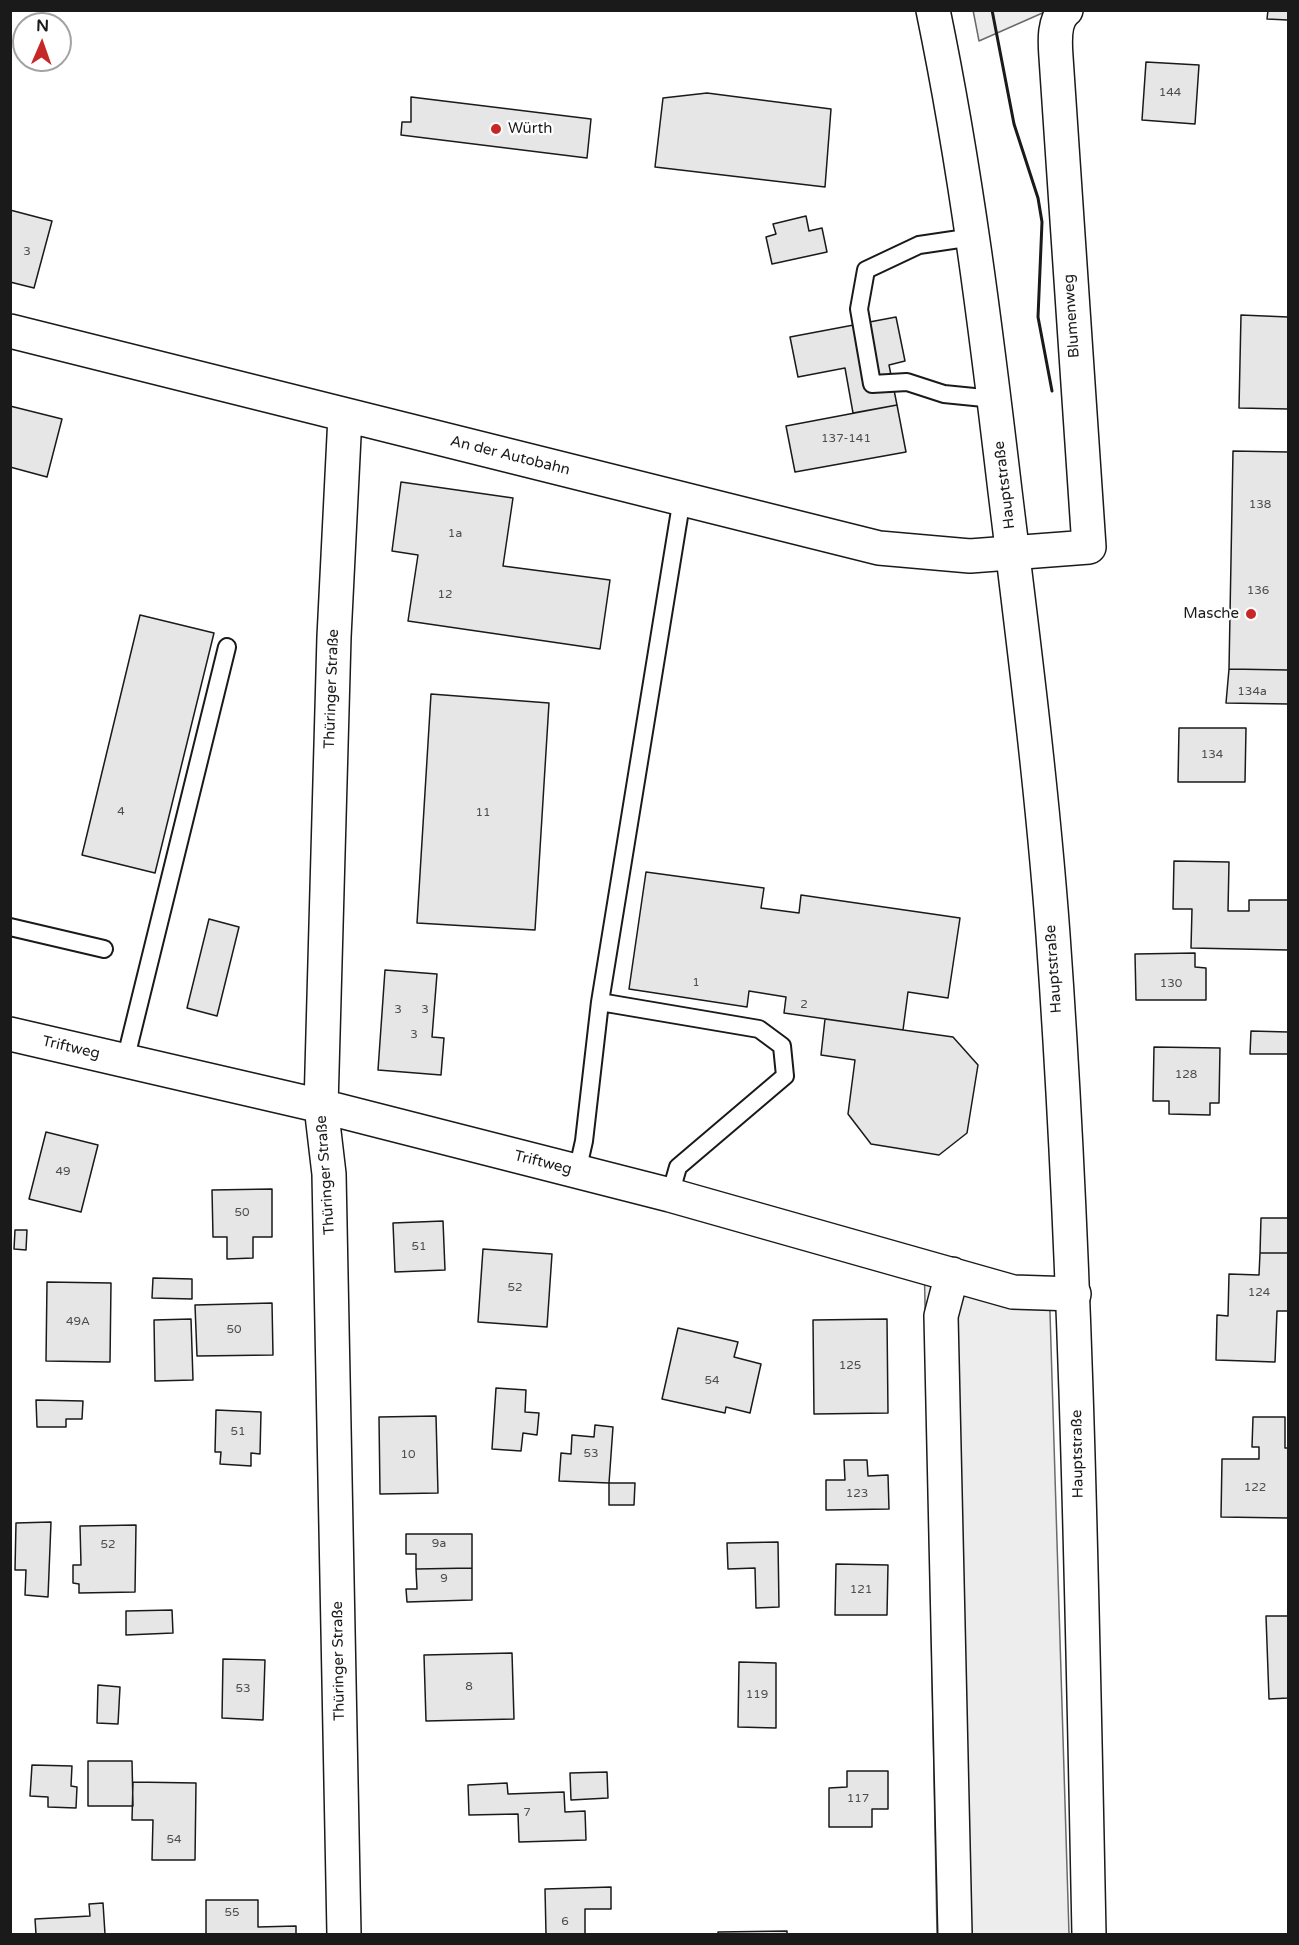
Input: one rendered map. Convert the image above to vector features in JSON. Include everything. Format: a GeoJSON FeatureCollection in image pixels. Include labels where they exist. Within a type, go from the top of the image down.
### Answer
{"type":"FeatureCollection","features":[{"type":"Feature","properties":{"kind":"street","name":"Hauptstraße"},"geometry":{"type":"LineString","coordinates":[[933,10],[973,237],[1013,552],[1034,735],[1053,934],[1074,1294],[1089,1935]]}},
{"type":"Feature","properties":{"kind":"street","name":"Blumenweg"},"geometry":{"type":"LineString","coordinates":[[1013,552],[1089,547],[1056,57],[1055,35],[1063,12]]}},
{"type":"Feature","properties":{"kind":"street","name":"An der Autobahn"},"geometry":{"type":"LineString","coordinates":[[10,331],[879,548],[954,555],[1013,552]]}},
{"type":"Feature","properties":{"kind":"street","name":"Thüringer Straße"},"geometry":{"type":"LineString","coordinates":[[344,1935],[328,1174],[321,1106],[334,637],[345,416]]}},
{"type":"Feature","properties":{"kind":"street","name":"Triftweg"},"geometry":{"type":"LineString","coordinates":[[10,1034],[321,1106],[670,1195],[1013,1292],[1074,1294]]}},
{"type":"Feature","properties":{"kind":"street"},"geometry":{"type":"LineString","coordinates":[[952,1274],[941,1316],[955,1935]]}},
{"type":"Feature","properties":{"kind":"lane"},"geometry":{"type":"LineString","coordinates":[[973,237],[919,245],[866,270],[859,309],[872,384],[907,382],[944,394],[994,399]]}},
{"type":"Feature","properties":{"kind":"lane"},"geometry":{"type":"LineString","coordinates":[[577,1172],[585,1141],[600,1002],[682,498]]}},
{"type":"Feature","properties":{"kind":"lane"},"geometry":{"type":"LineString","coordinates":[[125,1061],[226,647]]}},
{"type":"Feature","properties":{"kind":"lane"},"geometry":{"type":"LineString","coordinates":[[10,927],[104,949]]}},
{"type":"Feature","properties":{"kind":"lane"},"geometry":{"type":"LineString","coordinates":[[600,1002],[759,1029],[782,1046],[785,1076],[678,1167],[670,1195]]}},
{"type":"Feature","properties":{"kind":"shaded area"},"geometry":{"type":"Polygon","coordinates":[[[973,10],[1047,11],[979,41],[973,10]]]}},
{"type":"Feature","properties":{"kind":"shaded area"},"geometry":{"type":"Polygon","coordinates":[[[924,1252],[1013,1278],[1049,1280],[1069,1934],[937,1934],[924,1252]]]}},
{"type":"Feature","properties":{"kind":"building"},"geometry":{"type":"Polygon","coordinates":[[[1268,10],[1288,10],[1288,20],[1267,19],[1268,10]]]}},
{"type":"Feature","properties":{"kind":"building"},"geometry":{"type":"Polygon","coordinates":[[[1146,62],[1199,65],[1195,124],[1142,120],[1146,62]]]}},
{"type":"Feature","properties":{"kind":"building"},"geometry":{"type":"Polygon","coordinates":[[[707,93],[831,109],[825,187],[655,167],[663,98],[707,93]]]}},
{"type":"Feature","properties":{"kind":"building","name":"Würth"},"geometry":{"type":"Polygon","coordinates":[[[411,97],[591,119],[587,158],[401,135],[402,122],[411,122],[411,97]]]}},
{"type":"Feature","properties":{"kind":"building"},"geometry":{"type":"Polygon","coordinates":[[[10,210],[52,221],[34,288],[10,282],[10,210]]]}},
{"type":"Feature","properties":{"kind":"building"},"geometry":{"type":"Polygon","coordinates":[[[806,216],[809,231],[822,228],[827,252],[772,264],[766,237],[776,234],[773,224],[806,216]]]}},
{"type":"Feature","properties":{"kind":"building"},"geometry":{"type":"Polygon","coordinates":[[[1241,315],[1288,317],[1288,409],[1239,408],[1241,315]]]}},
{"type":"Feature","properties":{"kind":"building"},"geometry":{"type":"Polygon","coordinates":[[[896,317],[905,361],[889,365],[897,405],[853,413],[845,368],[798,377],[790,337],[896,317]]]}},
{"type":"Feature","properties":{"kind":"building"},"geometry":{"type":"Polygon","coordinates":[[[897,405],[906,452],[795,472],[786,426],[897,405]]]}},
{"type":"Feature","properties":{"kind":"building"},"geometry":{"type":"Polygon","coordinates":[[[10,406],[62,419],[47,477],[10,467],[10,406]]]}},
{"type":"Feature","properties":{"kind":"building"},"geometry":{"type":"Polygon","coordinates":[[[1233,451],[1288,452],[1288,670],[1229,669],[1233,451]]]}},
{"type":"Feature","properties":{"kind":"building"},"geometry":{"type":"Polygon","coordinates":[[[401,482],[513,498],[503,566],[610,580],[600,649],[408,621],[418,555],[392,551],[401,482]]]}},
{"type":"Feature","properties":{"kind":"building"},"geometry":{"type":"Polygon","coordinates":[[[140,615],[214,633],[155,873],[82,855],[140,615]]]}},
{"type":"Feature","properties":{"kind":"building"},"geometry":{"type":"Polygon","coordinates":[[[1229,669],[1288,670],[1288,704],[1226,703],[1229,669]]]}},
{"type":"Feature","properties":{"kind":"building"},"geometry":{"type":"Polygon","coordinates":[[[431,694],[549,703],[535,930],[417,923],[431,694]]]}},
{"type":"Feature","properties":{"kind":"building"},"geometry":{"type":"Polygon","coordinates":[[[1179,728],[1246,728],[1245,782],[1178,782],[1179,728]]]}},
{"type":"Feature","properties":{"kind":"building"},"geometry":{"type":"Polygon","coordinates":[[[1174,861],[1229,862],[1228,911],[1249,911],[1249,900],[1288,900],[1288,950],[1191,948],[1192,909],[1173,909],[1174,861]]]}},
{"type":"Feature","properties":{"kind":"building"},"geometry":{"type":"Polygon","coordinates":[[[646,872],[764,888],[761,908],[799,913],[801,895],[960,918],[948,998],[908,992],[903,1030],[784,1013],[786,997],[749,991],[747,1007],[629,989],[646,872]]]}},
{"type":"Feature","properties":{"kind":"building"},"geometry":{"type":"Polygon","coordinates":[[[209,919],[239,927],[217,1016],[187,1008],[209,919]]]}},
{"type":"Feature","properties":{"kind":"building"},"geometry":{"type":"Polygon","coordinates":[[[1195,953],[1195,967],[1206,968],[1206,1000],[1136,1000],[1135,954],[1195,953]]]}},
{"type":"Feature","properties":{"kind":"building"},"geometry":{"type":"Polygon","coordinates":[[[385,970],[437,974],[432,1037],[444,1038],[441,1075],[378,1070],[385,970]]]}},
{"type":"Feature","properties":{"kind":"building"},"geometry":{"type":"Polygon","coordinates":[[[825,1019],[953,1037],[978,1065],[967,1133],[939,1155],[871,1144],[848,1114],[855,1060],[821,1055],[825,1019]]]}},
{"type":"Feature","properties":{"kind":"building"},"geometry":{"type":"Polygon","coordinates":[[[1251,1031],[1288,1032],[1288,1054],[1250,1054],[1251,1031]]]}},
{"type":"Feature","properties":{"kind":"building"},"geometry":{"type":"Polygon","coordinates":[[[1154,1047],[1220,1048],[1219,1103],[1210,1103],[1210,1115],[1169,1114],[1169,1101],[1153,1101],[1154,1047]]]}},
{"type":"Feature","properties":{"kind":"building"},"geometry":{"type":"Polygon","coordinates":[[[46,1132],[98,1145],[81,1212],[29,1199],[46,1132]]]}},
{"type":"Feature","properties":{"kind":"building"},"geometry":{"type":"Polygon","coordinates":[[[272,1189],[272,1237],[253,1237],[253,1258],[227,1259],[227,1237],[213,1237],[212,1190],[272,1189]]]}},
{"type":"Feature","properties":{"kind":"building"},"geometry":{"type":"Polygon","coordinates":[[[1261,1218],[1288,1218],[1288,1253],[1260,1253],[1261,1218]]]}},
{"type":"Feature","properties":{"kind":"building"},"geometry":{"type":"Polygon","coordinates":[[[443,1221],[445,1270],[395,1272],[393,1223],[443,1221]]]}},
{"type":"Feature","properties":{"kind":"building"},"geometry":{"type":"Polygon","coordinates":[[[15,1230],[27,1230],[26,1250],[14,1249],[15,1230]]]}},
{"type":"Feature","properties":{"kind":"building"},"geometry":{"type":"Polygon","coordinates":[[[483,1249],[552,1254],[547,1327],[478,1322],[483,1249]]]}},
{"type":"Feature","properties":{"kind":"building"},"geometry":{"type":"Polygon","coordinates":[[[1260,1253],[1288,1253],[1288,1311],[1277,1311],[1275,1362],[1216,1360],[1217,1315],[1228,1316],[1229,1274],[1259,1275],[1260,1253]]]}},
{"type":"Feature","properties":{"kind":"building"},"geometry":{"type":"Polygon","coordinates":[[[153,1278],[192,1279],[192,1299],[152,1298],[153,1278]]]}},
{"type":"Feature","properties":{"kind":"building"},"geometry":{"type":"Polygon","coordinates":[[[47,1282],[111,1283],[110,1362],[46,1361],[47,1282]]]}},
{"type":"Feature","properties":{"kind":"building"},"geometry":{"type":"Polygon","coordinates":[[[272,1303],[273,1355],[197,1356],[195,1305],[272,1303]]]}},
{"type":"Feature","properties":{"kind":"building"},"geometry":{"type":"Polygon","coordinates":[[[191,1319],[193,1380],[155,1381],[154,1320],[191,1319]]]}},
{"type":"Feature","properties":{"kind":"building"},"geometry":{"type":"Polygon","coordinates":[[[887,1319],[888,1413],[814,1414],[813,1320],[887,1319]]]}},
{"type":"Feature","properties":{"kind":"building"},"geometry":{"type":"Polygon","coordinates":[[[678,1328],[738,1342],[734,1357],[761,1364],[750,1413],[726,1407],[725,1413],[662,1399],[678,1328]]]}},
{"type":"Feature","properties":{"kind":"building"},"geometry":{"type":"Polygon","coordinates":[[[496,1388],[526,1390],[525,1412],[539,1413],[537,1435],[523,1433],[521,1451],[492,1449],[496,1388]]]}},
{"type":"Feature","properties":{"kind":"building"},"geometry":{"type":"Polygon","coordinates":[[[36,1400],[83,1401],[82,1419],[66,1419],[66,1427],[37,1427],[36,1400]]]}},
{"type":"Feature","properties":{"kind":"building"},"geometry":{"type":"Polygon","coordinates":[[[216,1410],[261,1412],[260,1454],[251,1453],[251,1466],[220,1464],[221,1452],[215,1452],[216,1410]]]}},
{"type":"Feature","properties":{"kind":"building"},"geometry":{"type":"Polygon","coordinates":[[[436,1416],[438,1493],[380,1494],[379,1417],[436,1416]]]}},
{"type":"Feature","properties":{"kind":"building"},"geometry":{"type":"Polygon","coordinates":[[[1253,1417],[1285,1417],[1285,1448],[1288,1448],[1288,1518],[1221,1517],[1222,1459],[1259,1459],[1259,1447],[1252,1447],[1253,1417]]]}},
{"type":"Feature","properties":{"kind":"building"},"geometry":{"type":"Polygon","coordinates":[[[595,1425],[613,1427],[609,1483],[559,1481],[561,1453],[571,1454],[572,1435],[594,1437],[595,1425]]]}},
{"type":"Feature","properties":{"kind":"building"},"geometry":{"type":"Polygon","coordinates":[[[844,1460],[867,1460],[868,1476],[888,1475],[889,1509],[826,1510],[826,1480],[845,1480],[844,1460]]]}},
{"type":"Feature","properties":{"kind":"building"},"geometry":{"type":"Polygon","coordinates":[[[609,1483],[635,1483],[634,1505],[609,1505],[609,1483]]]}},
{"type":"Feature","properties":{"kind":"building"},"geometry":{"type":"Polygon","coordinates":[[[51,1522],[48,1597],[25,1595],[26,1570],[15,1570],[16,1523],[51,1522]]]}},
{"type":"Feature","properties":{"kind":"building"},"geometry":{"type":"Polygon","coordinates":[[[136,1525],[135,1592],[79,1593],[79,1584],[73,1583],[73,1565],[81,1565],[80,1526],[136,1525]]]}},
{"type":"Feature","properties":{"kind":"building"},"geometry":{"type":"Polygon","coordinates":[[[406,1534],[472,1534],[472,1568],[416,1569],[416,1554],[406,1554],[406,1534]]]}},
{"type":"Feature","properties":{"kind":"building"},"geometry":{"type":"Polygon","coordinates":[[[778,1542],[779,1607],[756,1608],[755,1568],[728,1569],[727,1543],[778,1542]]]}},
{"type":"Feature","properties":{"kind":"building"},"geometry":{"type":"Polygon","coordinates":[[[836,1564],[888,1565],[887,1615],[835,1615],[836,1564]]]}},
{"type":"Feature","properties":{"kind":"building"},"geometry":{"type":"Polygon","coordinates":[[[472,1568],[472,1600],[407,1602],[406,1589],[417,1589],[416,1569],[472,1568]]]}},
{"type":"Feature","properties":{"kind":"building"},"geometry":{"type":"Polygon","coordinates":[[[172,1610],[173,1633],[126,1635],[126,1611],[172,1610]]]}},
{"type":"Feature","properties":{"kind":"building"},"geometry":{"type":"Polygon","coordinates":[[[1266,1616],[1288,1616],[1288,1698],[1269,1699],[1266,1616]]]}},
{"type":"Feature","properties":{"kind":"building"},"geometry":{"type":"Polygon","coordinates":[[[512,1653],[514,1719],[426,1721],[424,1655],[512,1653]]]}},
{"type":"Feature","properties":{"kind":"building"},"geometry":{"type":"Polygon","coordinates":[[[223,1659],[265,1660],[263,1720],[222,1718],[223,1659]]]}},
{"type":"Feature","properties":{"kind":"building"},"geometry":{"type":"Polygon","coordinates":[[[739,1662],[776,1663],[776,1728],[738,1727],[739,1662]]]}},
{"type":"Feature","properties":{"kind":"building"},"geometry":{"type":"Polygon","coordinates":[[[98,1685],[120,1687],[118,1724],[97,1723],[98,1685]]]}},
{"type":"Feature","properties":{"kind":"building"},"geometry":{"type":"Polygon","coordinates":[[[88,1761],[132,1761],[133,1806],[88,1806],[88,1761]]]}},
{"type":"Feature","properties":{"kind":"building"},"geometry":{"type":"Polygon","coordinates":[[[32,1765],[72,1766],[71,1786],[77,1787],[76,1808],[48,1807],[48,1797],[30,1796],[32,1765]]]}},
{"type":"Feature","properties":{"kind":"building"},"geometry":{"type":"Polygon","coordinates":[[[847,1771],[888,1771],[888,1809],[872,1809],[872,1827],[829,1827],[829,1788],[847,1787],[847,1771]]]}},
{"type":"Feature","properties":{"kind":"building"},"geometry":{"type":"Polygon","coordinates":[[[607,1772],[608,1798],[571,1800],[570,1773],[607,1772]]]}},
{"type":"Feature","properties":{"kind":"building"},"geometry":{"type":"Polygon","coordinates":[[[133,1782],[196,1783],[195,1860],[152,1860],[153,1820],[132,1820],[133,1782]]]}},
{"type":"Feature","properties":{"kind":"building"},"geometry":{"type":"Polygon","coordinates":[[[507,1783],[508,1794],[564,1792],[565,1812],[585,1811],[586,1840],[519,1842],[518,1814],[469,1815],[468,1785],[507,1783]]]}},
{"type":"Feature","properties":{"kind":"building"},"geometry":{"type":"Polygon","coordinates":[[[611,1887],[611,1909],[585,1909],[585,1934],[546,1934],[545,1889],[611,1887]]]}},
{"type":"Feature","properties":{"kind":"building"},"geometry":{"type":"Polygon","coordinates":[[[206,1900],[258,1900],[258,1927],[296,1926],[296,1934],[206,1934],[206,1900]]]}},
{"type":"Feature","properties":{"kind":"building"},"geometry":{"type":"Polygon","coordinates":[[[103,1903],[105,1934],[36,1934],[35,1919],[90,1916],[89,1904],[103,1903]]]}},
{"type":"Feature","properties":{"kind":"building"},"geometry":{"type":"Polygon","coordinates":[[[787,1931],[787,1934],[718,1934],[718,1932],[787,1931]]]}},
{"type":"Feature","properties":{"kind":"wall"},"geometry":{"type":"LineString","coordinates":[[992,10],[1014,124],[1038,198],[1042,222],[1038,317],[1052,391]]}},
{"type":"Feature","properties":{"kind":"place","name":"Würth"},"geometry":{"type":"Point","coordinates":[496,129]}},
{"type":"Feature","properties":{"kind":"place","name":"Masche"},"geometry":{"type":"Point","coordinates":[1251,614]}}]}
